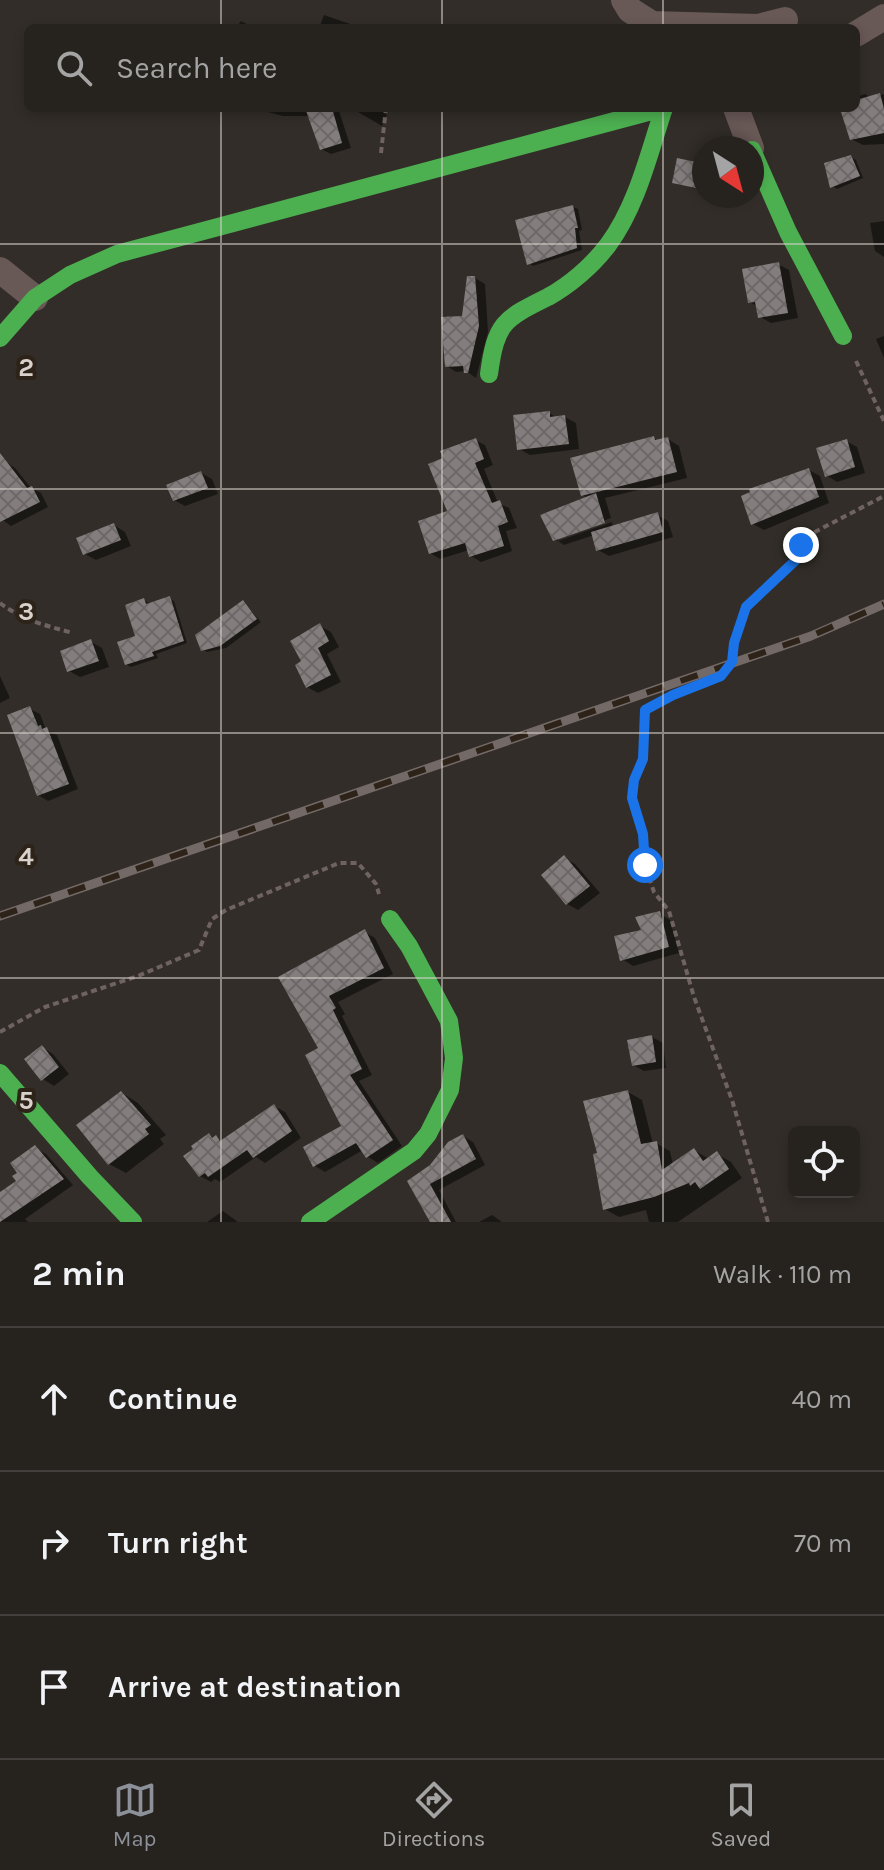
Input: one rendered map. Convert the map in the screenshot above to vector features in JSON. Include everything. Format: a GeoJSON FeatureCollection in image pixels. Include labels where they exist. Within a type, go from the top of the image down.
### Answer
{"type":"FeatureCollection","features":[{"type":"Feature","properties":{"kind":"street"},"geometry":{"type":"LineString","coordinates":[[624,0],[630,10],[652,24]]}},
{"type":"Feature","properties":{"kind":"street"},"geometry":{"type":"LineString","coordinates":[[765,24],[785,16]]}},
{"type":"Feature","properties":{"kind":"street"},"geometry":{"type":"LineString","coordinates":[[860,32],[884,17]]}},
{"type":"Feature","properties":{"kind":"street"},"geometry":{"type":"LineString","coordinates":[[0,338],[35,298],[70,275],[117,254],[649,112]]}},
{"type":"Feature","properties":{"kind":"street"},"geometry":{"type":"LineString","coordinates":[[489,374],[492,348],[503,326],[518,310],[549,296],[584,270],[610,243],[621,224],[663,112]]}},
{"type":"Feature","properties":{"kind":"street"},"geometry":{"type":"LineString","coordinates":[[738,112],[747,136]]}},
{"type":"Feature","properties":{"kind":"street"},"geometry":{"type":"LineString","coordinates":[[764,177],[788,232],[843,336]]}},
{"type":"Feature","properties":{"kind":"street"},"geometry":{"type":"LineString","coordinates":[[0,270],[35,298]]}},
{"type":"Feature","properties":{"kind":"street"},"geometry":{"type":"LineString","coordinates":[[310,1222],[414,1151],[428,1134],[450,1090],[454,1058],[449,1021],[409,946],[390,919]]}},
{"type":"Feature","properties":{"kind":"street"},"geometry":{"type":"LineString","coordinates":[[0,1073],[133,1222]]}},
{"type":"Feature","properties":{"kind":"path"},"geometry":{"type":"LineString","coordinates":[[375,183],[385,112]]}},
{"type":"Feature","properties":{"kind":"path"},"geometry":{"type":"LineString","coordinates":[[843,336],[884,421]]}},
{"type":"Feature","properties":{"kind":"path"},"geometry":{"type":"LineString","coordinates":[[768,1222],[732,1100],[694,997],[669,911],[654,892],[645,865],[643,834],[632,798],[634,780],[643,759],[643,714],[673,695],[721,676],[732,662],[734,643],[746,607],[797,559],[807,536],[884,496]]}},
{"type":"Feature","properties":{"kind":"path"},"geometry":{"type":"LineString","coordinates":[[0,603],[37,624],[73,633]]}},
{"type":"Feature","properties":{"kind":"path"},"geometry":{"type":"LineString","coordinates":[[0,1032],[45,1007],[138,976],[199,950],[212,919],[226,910],[339,863],[358,863],[376,884],[390,919]]}},
{"type":"Feature","properties":{"kind":"building"},"geometry":{"type":"Polygon","coordinates":[[[880,93],[884,133],[850,140],[841,112],[860,112],[860,99],[880,93]]]}},
{"type":"Feature","properties":{"kind":"building"},"geometry":{"type":"Polygon","coordinates":[[[306,112],[333,112],[342,143],[320,150],[306,112]]]}},
{"type":"Feature","properties":{"kind":"building"},"geometry":{"type":"Polygon","coordinates":[[[851,155],[860,176],[830,188],[824,163],[851,155]]]}},
{"type":"Feature","properties":{"kind":"building"},"geometry":{"type":"Polygon","coordinates":[[[677,158],[692,161],[692,187],[672,183],[677,158]]]}},
{"type":"Feature","properties":{"kind":"building"},"geometry":{"type":"Polygon","coordinates":[[[573,205],[578,228],[575,228],[577,248],[527,265],[515,220],[573,205]]]}},
{"type":"Feature","properties":{"kind":"building"},"geometry":{"type":"Polygon","coordinates":[[[779,262],[788,313],[758,318],[755,302],[748,303],[742,269],[779,262]]]}},
{"type":"Feature","properties":{"kind":"building"},"geometry":{"type":"Polygon","coordinates":[[[467,276],[475,276],[479,326],[468,373],[464,373],[463,366],[445,367],[441,317],[462,316],[467,276]]]}},
{"type":"Feature","properties":{"kind":"building"},"geometry":{"type":"Polygon","coordinates":[[[550,411],[550,417],[565,415],[569,444],[517,450],[513,415],[550,411]]]}},
{"type":"Feature","properties":{"kind":"building"},"geometry":{"type":"Polygon","coordinates":[[[654,436],[655,440],[668,437],[677,472],[581,496],[570,458],[654,436]]]}},
{"type":"Feature","properties":{"kind":"building"},"geometry":{"type":"Polygon","coordinates":[[[476,438],[484,459],[475,463],[492,503],[500,500],[508,522],[498,526],[504,546],[469,557],[465,543],[429,554],[418,521],[447,511],[428,464],[443,458],[440,451],[476,438]]]}},
{"type":"Feature","properties":{"kind":"building"},"geometry":{"type":"Polygon","coordinates":[[[847,439],[855,467],[825,477],[816,448],[847,439]]]}},
{"type":"Feature","properties":{"kind":"building"},"geometry":{"type":"Polygon","coordinates":[[[0,453],[27,488],[32,486],[40,502],[0,522],[0,453]]]}},
{"type":"Feature","properties":{"kind":"building"},"geometry":{"type":"Polygon","coordinates":[[[809,468],[819,497],[751,525],[741,496],[750,492],[749,489],[809,468]]]}},
{"type":"Feature","properties":{"kind":"building"},"geometry":{"type":"Polygon","coordinates":[[[201,471],[208,488],[173,501],[166,485],[201,471]]]}},
{"type":"Feature","properties":{"kind":"building"},"geometry":{"type":"Polygon","coordinates":[[[596,493],[605,523],[553,541],[540,515],[596,493]]]}},
{"type":"Feature","properties":{"kind":"building"},"geometry":{"type":"Polygon","coordinates":[[[658,512],[663,532],[596,551],[591,532],[658,512]]]}},
{"type":"Feature","properties":{"kind":"building"},"geometry":{"type":"Polygon","coordinates":[[[114,523],[121,540],[83,555],[76,538],[114,523]]]}},
{"type":"Feature","properties":{"kind":"building"},"geometry":{"type":"Polygon","coordinates":[[[170,596],[184,641],[152,652],[154,656],[125,665],[117,642],[135,636],[125,605],[144,598],[146,604],[170,596]]]}},
{"type":"Feature","properties":{"kind":"building"},"geometry":{"type":"Polygon","coordinates":[[[243,600],[257,619],[220,646],[201,651],[195,635],[243,600]]]}},
{"type":"Feature","properties":{"kind":"building"},"geometry":{"type":"Polygon","coordinates":[[[320,623],[329,641],[318,648],[331,675],[306,688],[295,665],[301,661],[290,641],[320,623]]]}},
{"type":"Feature","properties":{"kind":"building"},"geometry":{"type":"Polygon","coordinates":[[[91,639],[99,661],[67,672],[60,651],[91,639]]]}},
{"type":"Feature","properties":{"kind":"building"},"geometry":{"type":"Polygon","coordinates":[[[30,706],[38,726],[41,725],[42,729],[47,727],[69,784],[37,796],[7,715],[30,706]]]}},
{"type":"Feature","properties":{"kind":"building"},"geometry":{"type":"Polygon","coordinates":[[[564,855],[590,886],[566,905],[541,875],[564,855]]]}},
{"type":"Feature","properties":{"kind":"building"},"geometry":{"type":"Polygon","coordinates":[[[660,911],[669,947],[620,961],[614,936],[641,930],[635,917],[660,911]]]}},
{"type":"Feature","properties":{"kind":"building"},"geometry":{"type":"Polygon","coordinates":[[[365,929],[384,968],[329,996],[362,1069],[350,1075],[393,1140],[366,1158],[356,1143],[313,1167],[303,1147],[341,1126],[305,1055],[318,1048],[278,977],[365,929]]]}},
{"type":"Feature","properties":{"kind":"building"},"geometry":{"type":"Polygon","coordinates":[[[652,1035],[656,1062],[632,1066],[627,1040],[652,1035]]]}},
{"type":"Feature","properties":{"kind":"building"},"geometry":{"type":"Polygon","coordinates":[[[42,1045],[59,1067],[41,1081],[24,1059],[42,1045]]]}},
{"type":"Feature","properties":{"kind":"building"},"geometry":{"type":"Polygon","coordinates":[[[628,1090],[641,1144],[657,1141],[662,1170],[694,1148],[703,1161],[717,1151],[729,1169],[700,1189],[695,1182],[690,1186],[689,1183],[654,1197],[603,1210],[593,1154],[597,1153],[583,1101],[628,1090]]]}},
{"type":"Feature","properties":{"kind":"building"},"geometry":{"type":"Polygon","coordinates":[[[121,1091],[151,1125],[145,1129],[149,1134],[108,1165],[76,1125],[121,1091]]]}},
{"type":"Feature","properties":{"kind":"building"},"geometry":{"type":"Polygon","coordinates":[[[274,1104],[292,1131],[253,1158],[247,1150],[208,1177],[205,1173],[199,1177],[183,1156],[209,1133],[212,1138],[216,1135],[220,1141],[274,1104]]]}},
{"type":"Feature","properties":{"kind":"building"},"geometry":{"type":"Polygon","coordinates":[[[463,1134],[476,1159],[430,1184],[451,1222],[430,1222],[407,1181],[430,1165],[448,1142],[463,1134]]]}},
{"type":"Feature","properties":{"kind":"building"},"geometry":{"type":"Polygon","coordinates":[[[35,1145],[64,1179],[0,1222],[0,1192],[16,1181],[12,1176],[17,1173],[10,1163],[35,1145]]]}},
{"type":"Feature","properties":{"kind":"railway"},"geometry":{"type":"LineString","coordinates":[[0,916],[811,636],[884,604]]}},
{"type":"Feature","properties":{"kind":"traffic: fast"},"geometry":{"type":"LineString","coordinates":[[0,338],[35,298],[70,275],[117,254],[648,112]]}},
{"type":"Feature","properties":{"kind":"traffic: fast"},"geometry":{"type":"LineString","coordinates":[[489,374],[495,343],[505,324],[581,274],[618,230],[641,179],[663,112]]}},
{"type":"Feature","properties":{"kind":"traffic: fast"},"geometry":{"type":"LineString","coordinates":[[764,177],[788,232],[843,336]]}},
{"type":"Feature","properties":{"kind":"traffic: fast"},"geometry":{"type":"LineString","coordinates":[[310,1222],[414,1151],[428,1134],[450,1090],[454,1058],[449,1021],[409,946],[390,919]]}},
{"type":"Feature","properties":{"kind":"traffic: fast"},"geometry":{"type":"LineString","coordinates":[[0,1073],[133,1222]]}},
{"type":"Feature","properties":{"kind":"route"},"geometry":{"type":"LineString","coordinates":[[645,865],[643,834],[632,798],[634,780],[643,759],[643,714],[673,695],[721,676],[732,662],[734,643],[746,607],[797,559],[801,545]]}}]}
